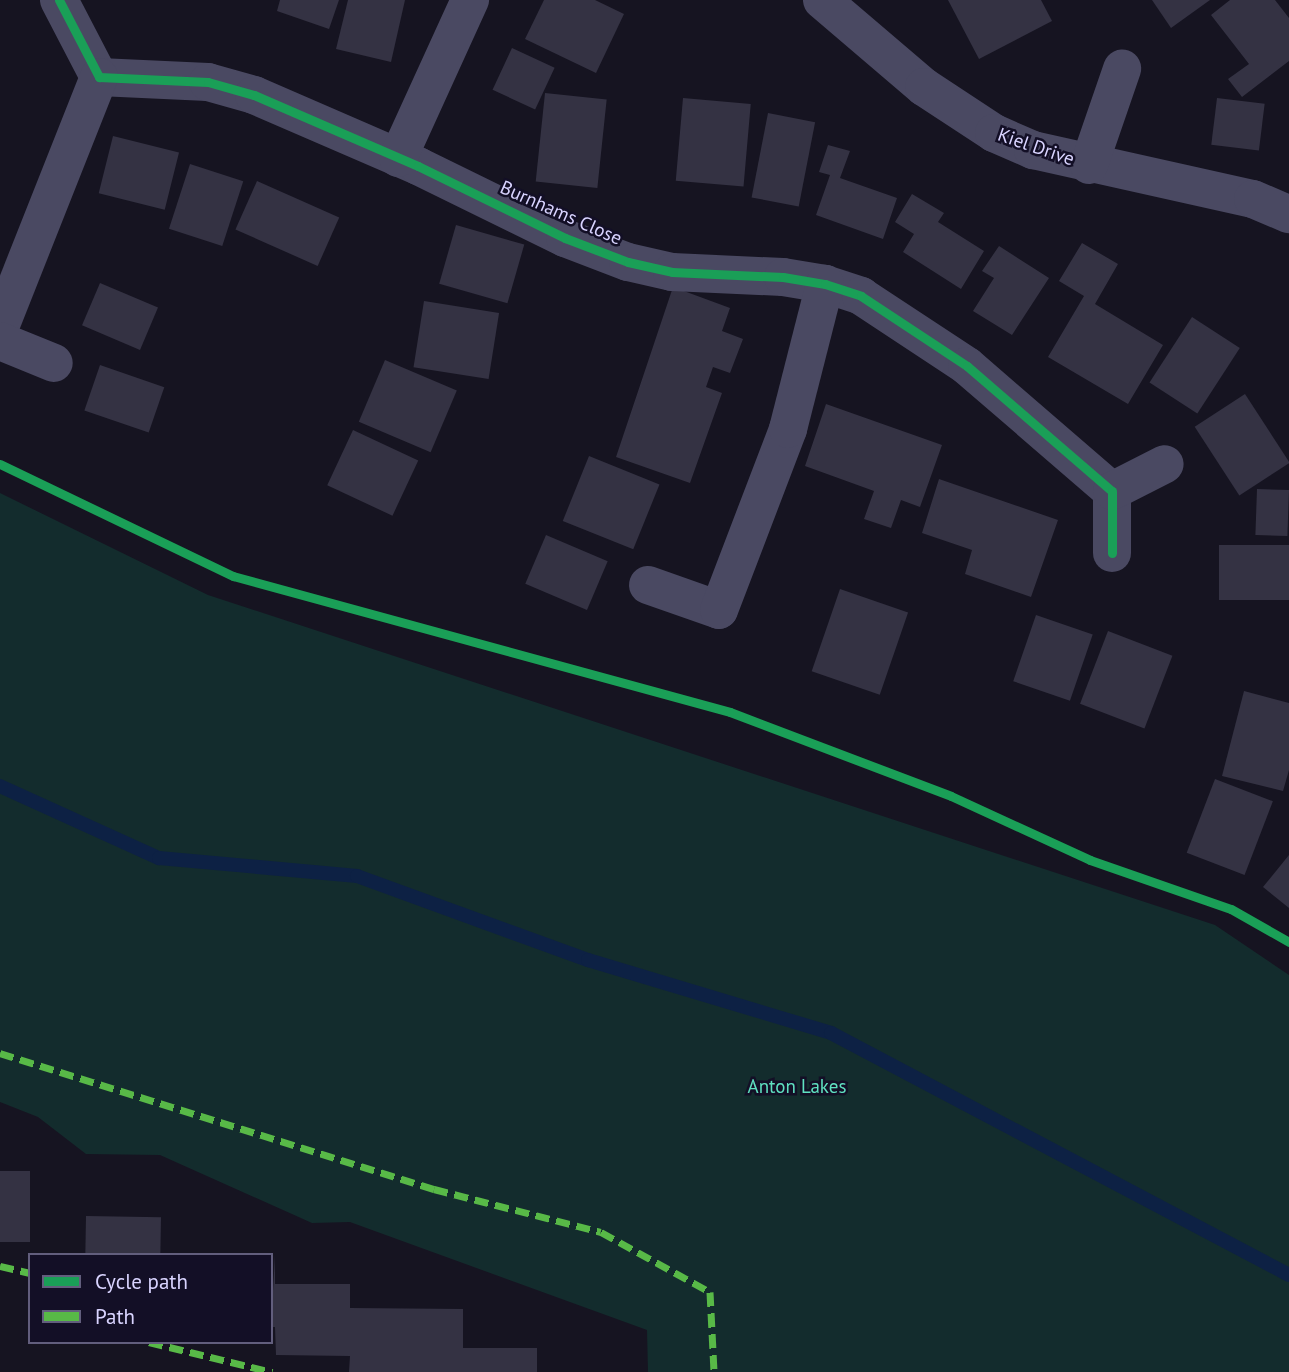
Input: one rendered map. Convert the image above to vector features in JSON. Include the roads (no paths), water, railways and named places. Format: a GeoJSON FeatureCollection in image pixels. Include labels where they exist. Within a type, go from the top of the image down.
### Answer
{"type":"FeatureCollection","features":[{"type":"Feature","properties":{"kind":"street"},"geometry":{"type":"LineString","coordinates":[[0,327],[99,77],[59,0]]}},
{"type":"Feature","properties":{"kind":"street"},"geometry":{"type":"LineString","coordinates":[[398,158],[470,0]]}},
{"type":"Feature","properties":{"kind":"street","name":"Kiel Drive"},"geometry":{"type":"LineString","coordinates":[[822,0],[957,111],[1033,150],[1089,165],[1253,199],[1289,214]]}},
{"type":"Feature","properties":{"kind":"street"},"geometry":{"type":"LineString","coordinates":[[1089,165],[1122,69]]}},
{"type":"Feature","properties":{"kind":"street","name":"Burnhams Close"},"geometry":{"type":"LineString","coordinates":[[99,77],[208,82],[231,88],[398,158],[565,238],[628,262],[673,272],[825,284],[861,296],[911,325],[967,366],[1112,491]]}},
{"type":"Feature","properties":{"kind":"street"},"geometry":{"type":"LineString","coordinates":[[648,585],[719,610],[788,429],[825,284]]}},
{"type":"Feature","properties":{"kind":"street"},"geometry":{"type":"LineString","coordinates":[[0,341],[54,363]]}},
{"type":"Feature","properties":{"kind":"street"},"geometry":{"type":"LineString","coordinates":[[1112,553],[1112,491],[1165,464]]}},
{"type":"Feature","properties":{"kind":"waterway"},"geometry":{"type":"LineString","coordinates":[[0,786],[159,858],[357,876],[588,960],[831,1033],[1289,1275]]}},
{"type":"Feature","properties":{"kind":"park label","name":"Anton Lakes"},"geometry":{"type":"Point","coordinates":[797,1087]}}]}
